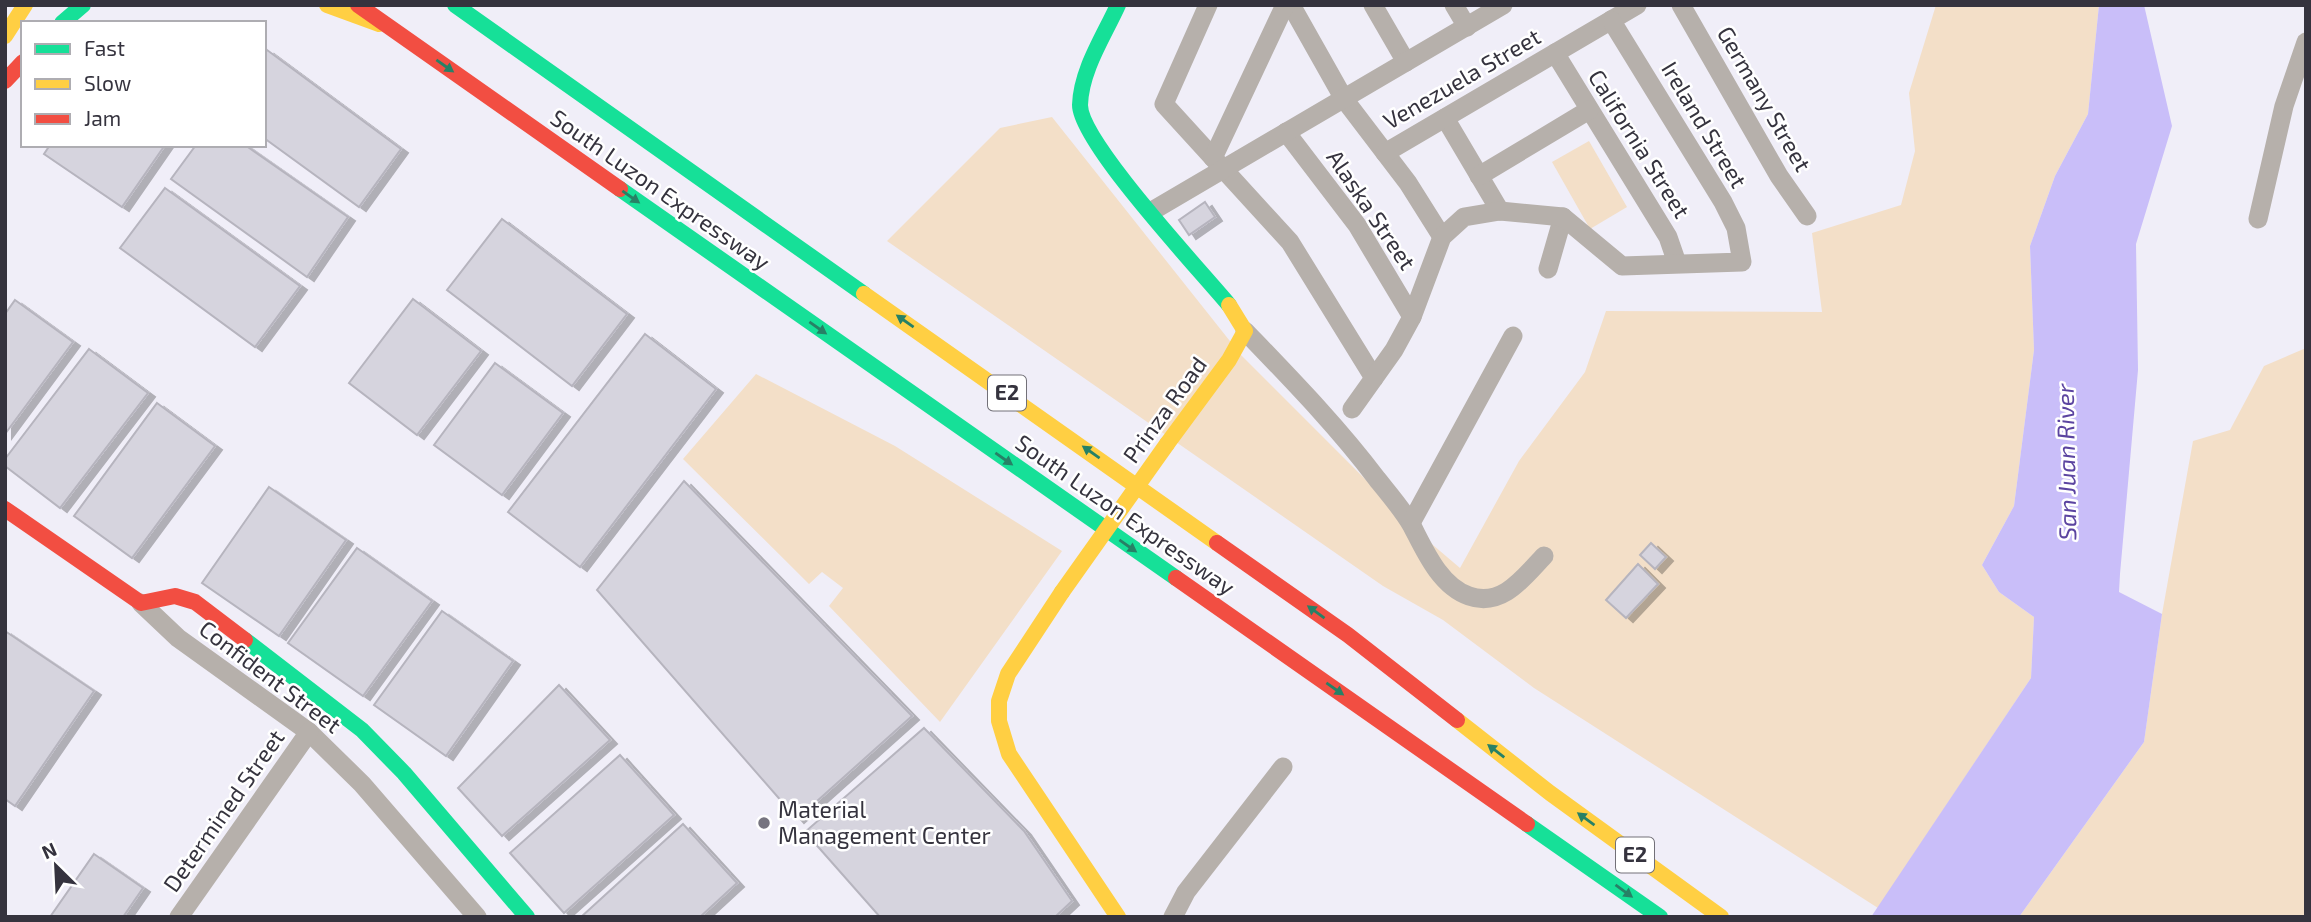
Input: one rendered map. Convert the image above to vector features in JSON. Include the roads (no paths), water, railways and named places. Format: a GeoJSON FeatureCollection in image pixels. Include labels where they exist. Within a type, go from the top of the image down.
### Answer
{"type":"FeatureCollection","features":[{"type":"Feature","properties":{"kind":"main road"},"geometry":{"type":"LineString","coordinates":[[5,36],[26,5]]}},
{"type":"Feature","properties":{"kind":"main road"},"geometry":{"type":"LineString","coordinates":[[64,21],[83,5]]}},
{"type":"Feature","properties":{"kind":"main road"},"geometry":{"type":"LineString","coordinates":[[327,5],[389,27]]}},
{"type":"Feature","properties":{"kind":"main road","name":"South Luzon Expressway"},"geometry":{"type":"LineString","coordinates":[[358,5],[1072,507],[1529,822],[1660,917]]}},
{"type":"Feature","properties":{"kind":"main road","name":"South Luzon Expressway"},"geometry":{"type":"LineString","coordinates":[[456,5],[1348,635],[1550,793],[1721,917]]}},
{"type":"Feature","properties":{"kind":"main road"},"geometry":{"type":"LineString","coordinates":[[1118,5],[1084,84],[1081,114],[1099,150],[1234,311],[1245,331]]}},
{"type":"Feature","properties":{"kind":"main road"},"geometry":{"type":"LineString","coordinates":[[5,81],[21,64]]}},
{"type":"Feature","properties":{"kind":"main road","name":"Prinza Road"},"geometry":{"type":"LineString","coordinates":[[1118,917],[1009,754],[999,724],[999,699],[1005,682],[1062,592],[1229,360],[1245,331]]}},
{"type":"Feature","properties":{"kind":"main road","name":"Confident Street"},"geometry":{"type":"LineString","coordinates":[[5,509],[141,603]]}},
{"type":"Feature","properties":{"kind":"main road"},"geometry":{"type":"LineString","coordinates":[[141,603],[175,596],[195,602],[362,730],[404,773],[527,917]]}},
{"type":"Feature","properties":{"kind":"street"},"geometry":{"type":"LineString","coordinates":[[1208,5],[1164,104],[1290,242],[1374,378]]}},
{"type":"Feature","properties":{"kind":"street"},"geometry":{"type":"LineString","coordinates":[[1219,163],[1288,5]]}},
{"type":"Feature","properties":{"kind":"street"},"geometry":{"type":"LineString","coordinates":[[1288,5],[1344,99],[1385,153],[1442,237]]}},
{"type":"Feature","properties":{"kind":"street"},"geometry":{"type":"LineString","coordinates":[[1373,5],[1406,62]]}},
{"type":"Feature","properties":{"kind":"street"},"geometry":{"type":"LineString","coordinates":[[1454,5],[1467,27]]}},
{"type":"Feature","properties":{"kind":"street"},"geometry":{"type":"LineString","coordinates":[[1152,211],[1219,163],[1286,132],[1503,5]]}},
{"type":"Feature","properties":{"kind":"street","name":"Venezuela Street"},"geometry":{"type":"LineString","coordinates":[[1385,153],[1637,5]]}},
{"type":"Feature","properties":{"kind":"street","name":"Germany Street"},"geometry":{"type":"LineString","coordinates":[[1681,5],[1779,176],[1807,216]]}},
{"type":"Feature","properties":{"kind":"street","name":"Ireland Street"},"geometry":{"type":"LineString","coordinates":[[1611,20],[1723,202],[1736,228],[1742,262],[1677,263]]}},
{"type":"Feature","properties":{"kind":"street"},"geometry":{"type":"LineString","coordinates":[[2258,219],[2284,106],[2306,42]]}},
{"type":"Feature","properties":{"kind":"street","name":"California Street"},"geometry":{"type":"LineString","coordinates":[[1555,53],[1668,237],[1677,263]]}},
{"type":"Feature","properties":{"kind":"street"},"geometry":{"type":"LineString","coordinates":[[1479,176],[1589,110]]}},
{"type":"Feature","properties":{"kind":"street"},"geometry":{"type":"LineString","coordinates":[[1445,118],[1500,211]]}},
{"type":"Feature","properties":{"kind":"street","name":"Alaska Street"},"geometry":{"type":"LineString","coordinates":[[1286,132],[1357,225],[1412,317]]}},
{"type":"Feature","properties":{"kind":"street"},"geometry":{"type":"LineString","coordinates":[[1352,409],[1412,317],[1442,237],[1464,216],[1500,211],[1563,218],[1622,266],[1677,263]]}},
{"type":"Feature","properties":{"kind":"street"},"geometry":{"type":"LineString","coordinates":[[1548,269],[1563,218]]}},
{"type":"Feature","properties":{"kind":"street"},"geometry":{"type":"LineString","coordinates":[[1245,331],[1339,428],[1410,523],[1440,573],[1468,596],[1500,596],[1518,584],[1544,556]]}},
{"type":"Feature","properties":{"kind":"street"},"geometry":{"type":"LineString","coordinates":[[1410,523],[1513,336]]}},
{"type":"Feature","properties":{"kind":"street","name":"Confident Street"},"geometry":{"type":"LineString","coordinates":[[141,603],[186,644],[309,732],[362,784],[477,917]]}},
{"type":"Feature","properties":{"kind":"street","name":"Determined Street"},"geometry":{"type":"LineString","coordinates":[[180,917],[309,732]]}},
{"type":"Feature","properties":{"kind":"street"},"geometry":{"type":"LineString","coordinates":[[1173,917],[1186,892],[1283,767]]}},
{"type":"Feature","properties":{"kind":"water","name":"San Juan River"},"geometry":{"type":"Polygon","coordinates":[[[2099,5],[2144,5],[2172,126],[2136,244],[2138,370],[2119,592],[2162,614],[2144,742],[2019,917],[1871,917],[2031,678],[2034,617],[1999,592],[1982,565],[2014,506],[2034,350],[2030,246],[2055,176],[2088,114],[2099,5]]]}},
{"type":"Feature","properties":{"kind":"place","name":"Material Management Center"},"geometry":{"type":"Point","coordinates":[764,823]}}]}
